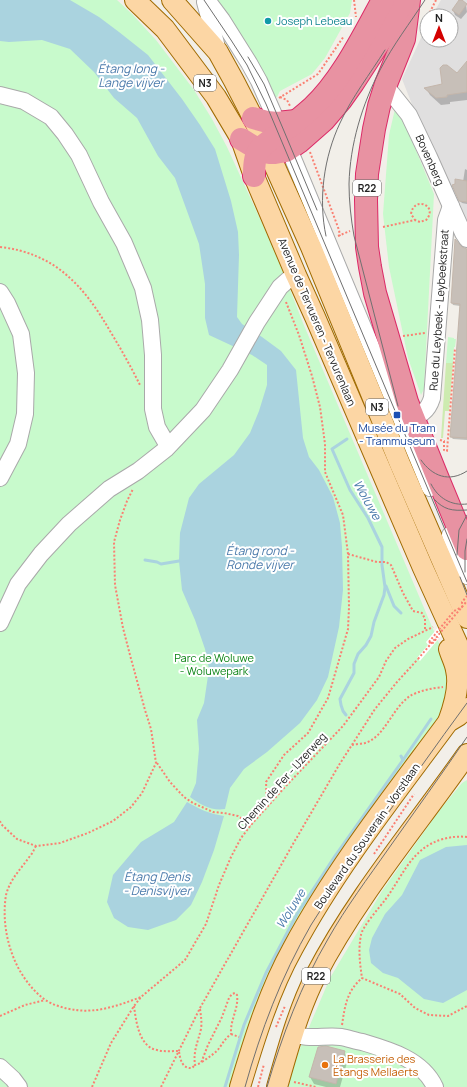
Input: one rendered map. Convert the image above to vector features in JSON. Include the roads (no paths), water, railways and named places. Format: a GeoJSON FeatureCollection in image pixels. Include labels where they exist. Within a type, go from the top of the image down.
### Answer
{"type":"FeatureCollection","features":[{"type":"Feature","properties":{"kind":"highway"},"geometry":{"type":"LineString","coordinates":[[254,176],[255,163],[276,140],[314,107],[332,86],[383,0]]}},
{"type":"Feature","properties":{"kind":"highway"},"geometry":{"type":"LineString","coordinates":[[276,140],[299,142],[324,120],[354,83],[404,0]]}},
{"type":"Feature","properties":{"kind":"highway","name":"R22"},"geometry":{"type":"LineString","coordinates":[[408,420],[407,402],[388,339],[370,267],[366,225],[368,174],[374,129],[386,84],[404,39],[409,0]]}},
{"type":"Feature","properties":{"kind":"highway"},"geometry":{"type":"LineString","coordinates":[[253,118],[267,122],[276,140]]}},
{"type":"Feature","properties":{"kind":"highway"},"geometry":{"type":"LineString","coordinates":[[408,420],[436,474],[463,549]]}},
{"type":"Feature","properties":{"kind":"main road","name":"Avenue de Tervueren - Tervurenlaan"},"geometry":{"type":"LineString","coordinates":[[135,0],[165,29],[216,97],[276,140],[311,247],[400,464],[464,612]]}},
{"type":"Feature","properties":{"kind":"main road","name":"Avenue de Tervueren - Tervurenlaan"},"geometry":{"type":"LineString","coordinates":[[172,0],[218,52],[253,118]]}},
{"type":"Feature","properties":{"kind":"main road","name":"Avenue de Tervueren - Tervurenlaan"},"geometry":{"type":"LineString","coordinates":[[254,176],[423,568],[438,617],[467,665]]}},
{"type":"Feature","properties":{"kind":"main road"},"geometry":{"type":"LineString","coordinates":[[438,617],[456,669],[457,680],[454,701],[448,722]]}},
{"type":"Feature","properties":{"kind":"main road","name":"Boulevard du Souverain - Vorstlaan"},"geometry":{"type":"LineString","coordinates":[[240,1087],[274,988],[292,948],[350,856],[448,722],[467,708]]}},
{"type":"Feature","properties":{"kind":"main road","name":"R22"},"geometry":{"type":"LineString","coordinates":[[285,1084],[292,1033],[316,976],[346,923],[378,876],[459,774],[467,754]]}},
{"type":"Feature","properties":{"kind":"street","name":"Avenue de Tervueren - Tervurenlaan"},"geometry":{"type":"LineString","coordinates":[[206,0],[222,20],[250,63],[259,81],[276,140]]}},
{"type":"Feature","properties":{"kind":"street","name":"Avenue de Tervueren - Tervurenlaan"},"geometry":{"type":"LineString","coordinates":[[206,0],[218,52]]}},
{"type":"Feature","properties":{"kind":"street","name":"Bovenberg"},"geometry":{"type":"LineString","coordinates":[[386,84],[409,115],[467,240]]}},
{"type":"Feature","properties":{"kind":"street"},"geometry":{"type":"LineString","coordinates":[[0,95],[24,101],[51,117],[79,154],[101,202],[124,243],[143,288],[150,320],[154,355],[153,409],[157,427],[168,446]]}},
{"type":"Feature","properties":{"kind":"street"},"geometry":{"type":"LineString","coordinates":[[276,140],[408,420]]}},
{"type":"Feature","properties":{"kind":"street","name":"Rue du Leybeek - Leybeekstraat"},"geometry":{"type":"LineString","coordinates":[[408,420],[422,413],[430,406],[432,398],[446,220],[451,206]]}},
{"type":"Feature","properties":{"kind":"street"},"geometry":{"type":"LineString","coordinates":[[0,623],[18,584],[41,554],[69,524],[109,489],[138,471],[168,446],[203,410],[230,370],[253,329],[285,283]]}},
{"type":"Feature","properties":{"kind":"street"},"geometry":{"type":"LineString","coordinates":[[0,292],[7,303],[21,334],[26,372],[25,414],[18,444],[0,478]]}},
{"type":"Feature","properties":{"kind":"street"},"geometry":{"type":"LineString","coordinates":[[463,549],[467,576]]}},
{"type":"Feature","properties":{"kind":"street"},"geometry":{"type":"LineString","coordinates":[[292,1033],[301,1036],[341,1037],[383,1048],[416,1064],[425,1072],[435,1087]]}},
{"type":"Feature","properties":{"kind":"street"},"geometry":{"type":"LineString","coordinates":[[0,1067],[19,1087]]}},
{"type":"Feature","properties":{"kind":"water","name":"Étang rond - Ronde vijver"},"geometry":{"type":"Polygon","coordinates":[[[0,0],[70,0],[99,17],[148,55],[200,125],[215,149],[231,201],[238,232],[239,255],[237,317],[242,324],[281,351],[296,370],[303,438],[309,457],[319,470],[333,497],[340,523],[343,590],[339,627],[328,677],[317,700],[300,723],[267,752],[244,769],[230,788],[225,809],[206,807],[190,797],[196,783],[199,749],[197,720],[204,703],[209,669],[205,649],[195,620],[182,590],[179,561],[180,533],[189,498],[199,484],[234,455],[250,433],[267,385],[267,365],[252,355],[209,335],[205,318],[205,284],[199,244],[175,178],[158,156],[137,118],[114,98],[94,72],[70,49],[42,40],[9,42],[0,41],[0,0]]]}},
{"type":"Feature","properties":{"kind":"water","name":"Étang Denis - Denisvijver"},"geometry":{"type":"Polygon","coordinates":[[[187,802],[205,811],[224,816],[214,850],[202,882],[191,905],[176,920],[148,930],[128,927],[114,918],[107,902],[113,875],[141,842],[174,822],[187,802]]]}},
{"type":"Feature","properties":{"kind":"water"},"geometry":{"type":"Polygon","coordinates":[[[467,845],[467,990],[443,1003],[424,999],[398,978],[383,973],[371,963],[369,950],[372,938],[385,914],[402,895],[420,860],[446,847],[467,845]]]}},
{"type":"Feature","properties":{"kind":"waterway","name":"Woluwe"},"geometry":{"type":"LineString","coordinates":[[346,715],[343,711],[340,699],[354,673],[354,664],[358,654],[366,645],[371,636],[374,622],[384,595],[385,587],[382,565],[382,547],[368,518],[350,490],[332,449],[347,439]]}},
{"type":"Feature","properties":{"kind":"waterway"},"geometry":{"type":"LineString","coordinates":[[145,560],[161,564],[179,561]]}},
{"type":"Feature","properties":{"kind":"waterway","name":"Woluwe"},"geometry":{"type":"LineString","coordinates":[[386,586],[394,606],[401,613]]}},
{"type":"Feature","properties":{"kind":"waterway"},"geometry":{"type":"LineString","coordinates":[[403,760],[431,719]]}},
{"type":"Feature","properties":{"kind":"waterway","name":"Woluwe"},"geometry":{"type":"LineString","coordinates":[[225,1087],[244,1025],[266,973],[297,914],[335,856],[403,760],[401,756]]}},
{"type":"Feature","properties":{"kind":"tram line"},"geometry":{"type":"LineString","coordinates":[[204,0],[247,65],[266,104],[467,582]]}},
{"type":"Feature","properties":{"kind":"tram line"},"geometry":{"type":"LineString","coordinates":[[398,406],[354,236],[349,197],[349,184],[352,154],[358,125],[368,97],[390,52],[425,0]]}},
{"type":"Feature","properties":{"kind":"tram line"},"geometry":{"type":"LineString","coordinates":[[326,236],[323,208],[324,178],[326,164],[334,136],[345,113],[385,50]]}},
{"type":"Feature","properties":{"kind":"tram line"},"geometry":{"type":"LineString","coordinates":[[248,57],[264,84],[317,210]]}},
{"type":"Feature","properties":{"kind":"tram line"},"geometry":{"type":"LineString","coordinates":[[421,460],[425,466],[441,476],[454,477],[467,471]]}},
{"type":"Feature","properties":{"kind":"tram line"},"geometry":{"type":"LineString","coordinates":[[431,484],[437,493],[446,500],[456,504],[467,504]]}},
{"type":"Feature","properties":{"kind":"tram line"},"geometry":{"type":"LineString","coordinates":[[434,499],[445,508],[467,510]]}},
{"type":"Feature","properties":{"kind":"tram line"},"geometry":{"type":"LineString","coordinates":[[457,555],[459,530],[467,515]]}},
{"type":"Feature","properties":{"kind":"tram line"},"geometry":{"type":"LineString","coordinates":[[465,572],[465,551],[467,539]]}},
{"type":"Feature","properties":{"kind":"tram line"},"geometry":{"type":"LineString","coordinates":[[460,577],[467,595]]}},
{"type":"Feature","properties":{"kind":"tram line"},"geometry":{"type":"LineString","coordinates":[[245,1087],[265,1024],[281,984],[311,925],[326,901],[467,703]]}},
{"type":"Feature","properties":{"kind":"tram line"},"geometry":{"type":"LineString","coordinates":[[267,1087],[293,1011],[318,956],[357,893],[467,737]]}},
{"type":"Feature","properties":{"kind":"place","name":"Joseph Lebeau"},"geometry":{"type":"Point","coordinates":[268,21]}},
{"type":"Feature","properties":{"kind":"place","name":"Musée du Tram - Trammuseum"},"geometry":{"type":"Point","coordinates":[397,415]}},
{"type":"Feature","properties":{"kind":"place","name":"La Brasserie des Étangs Mellaerts"},"geometry":{"type":"Point","coordinates":[325,1065]}},
{"type":"Feature","properties":{"kind":"water label","name":"Étang long - Lange vijver"},"geometry":{"type":"Point","coordinates":[131,76]}},
{"type":"Feature","properties":{"kind":"park label","name":"Parc de Woluwe - Woluwepark"},"geometry":{"type":"Point","coordinates":[214,664]}}]}
